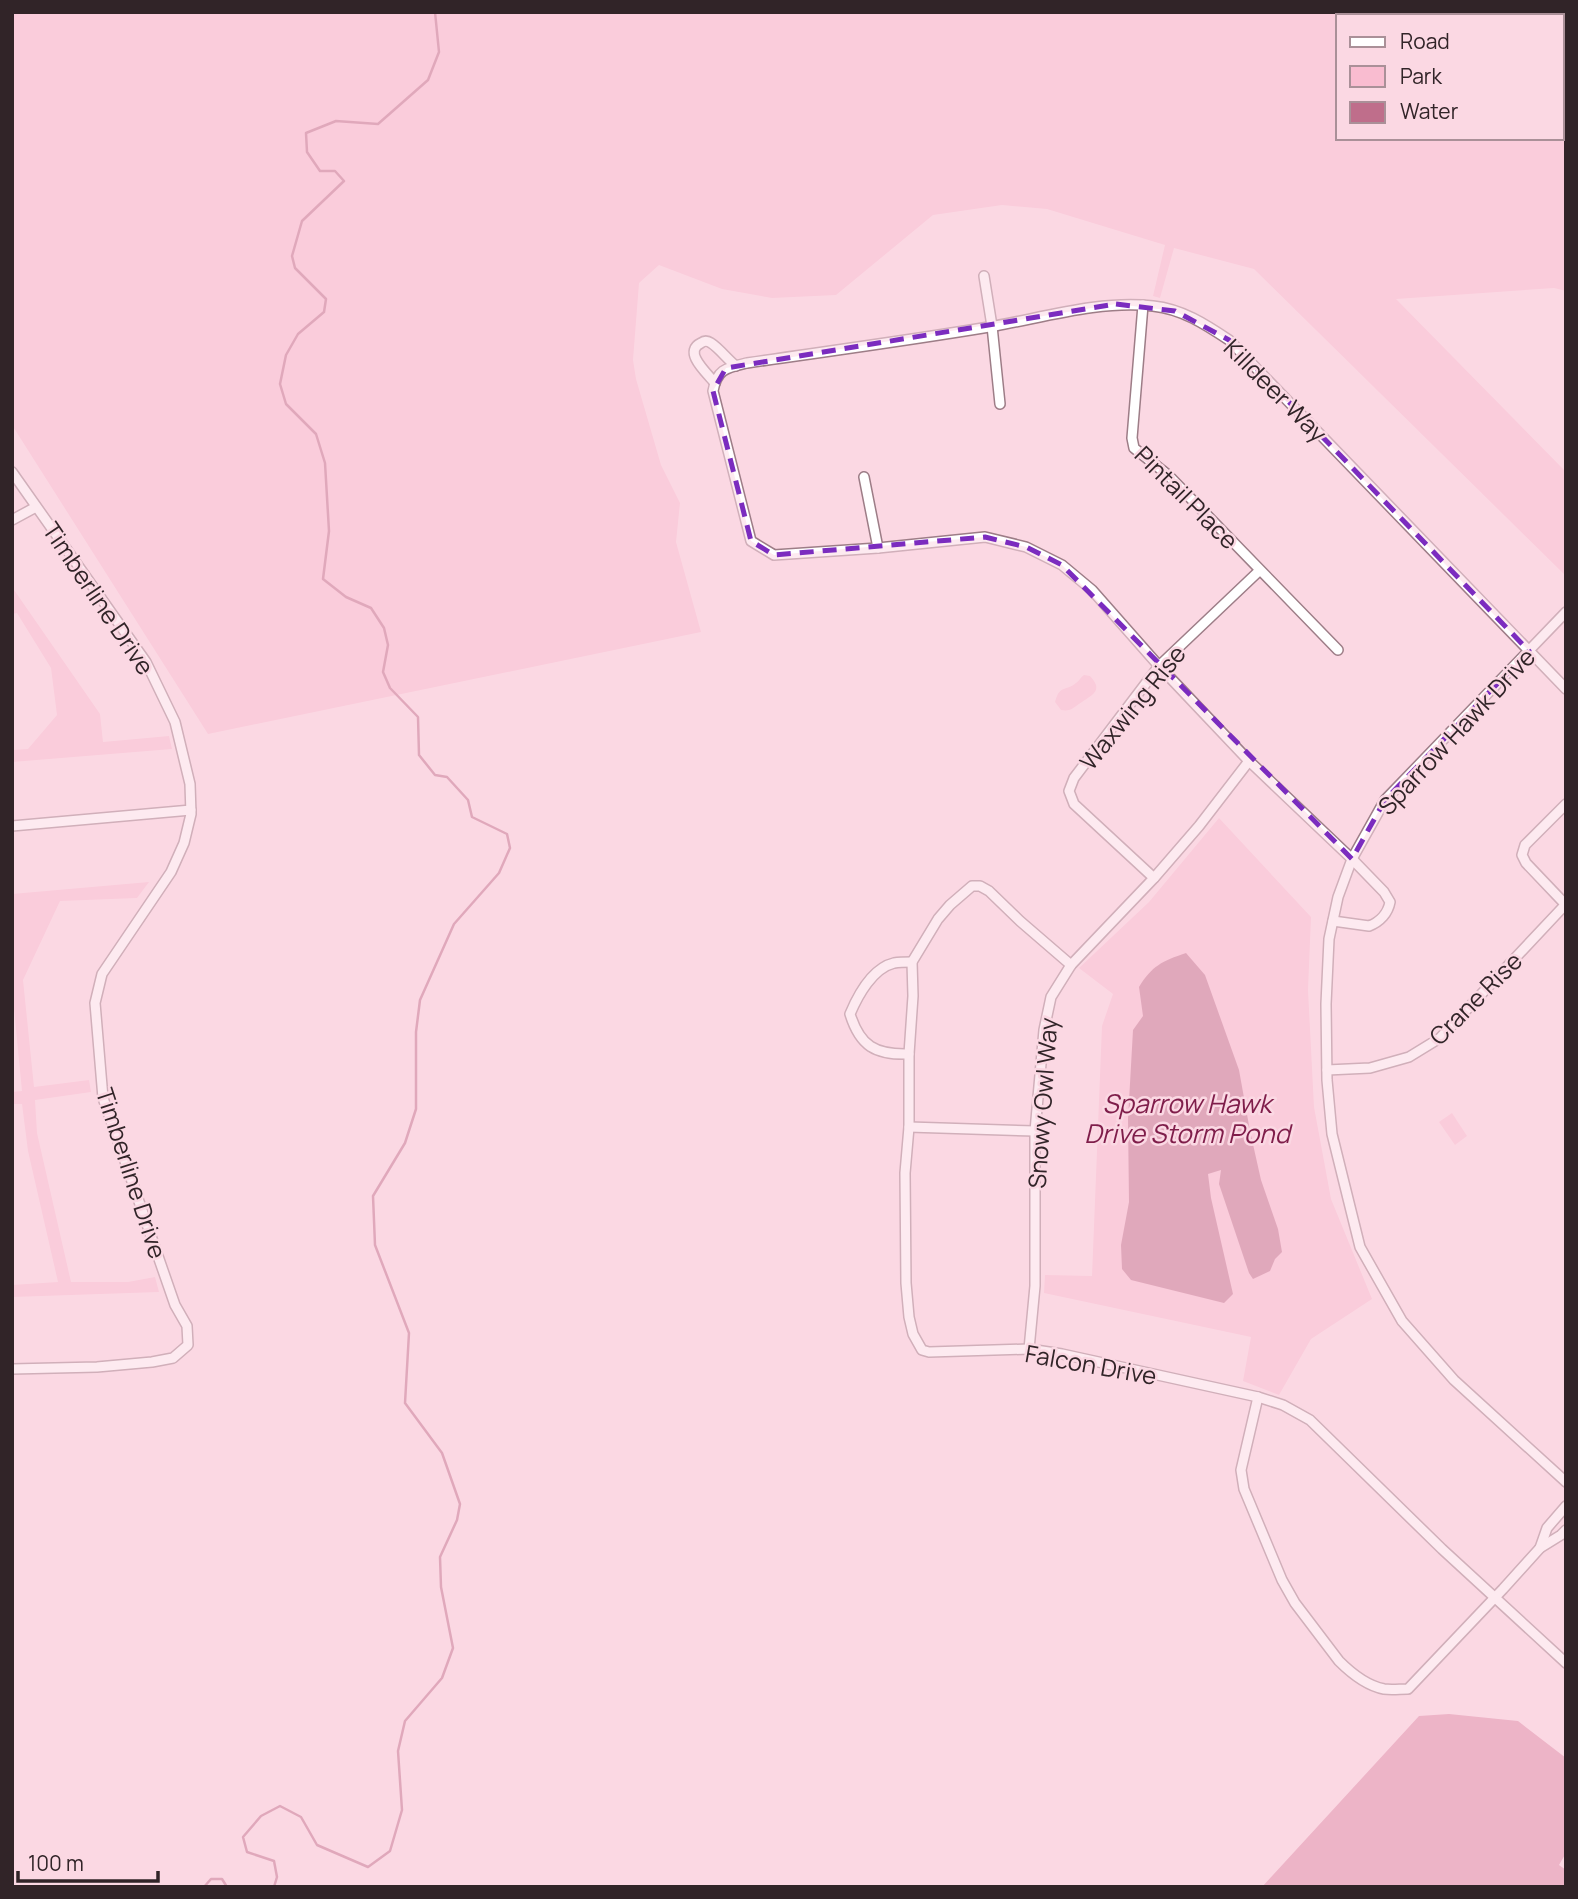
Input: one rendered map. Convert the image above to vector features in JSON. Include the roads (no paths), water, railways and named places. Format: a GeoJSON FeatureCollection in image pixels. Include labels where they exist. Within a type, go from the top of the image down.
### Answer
{"type":"FeatureCollection","features":[{"type":"Feature","properties":{"kind":"street"},"geometry":{"type":"LineString","coordinates":[[984,276],[1000,404]]}},
{"type":"Feature","properties":{"kind":"street","name":"Killdeer Way"},"geometry":{"type":"LineString","coordinates":[[736,366],[1116,304],[1143,305],[1175,311],[1198,320],[1229,341],[1566,689]]}},
{"type":"Feature","properties":{"kind":"street","name":"Pintail Place"},"geometry":{"type":"LineString","coordinates":[[1143,305],[1132,438],[1134,448],[1168,475],[1338,650]]}},
{"type":"Feature","properties":{"kind":"street"},"geometry":{"type":"LineString","coordinates":[[715,383],[695,360],[695,348],[700,343],[706,341],[713,344],[736,366]]}},
{"type":"Feature","properties":{"kind":"street"},"geometry":{"type":"LineString","coordinates":[[736,366],[726,369],[716,379],[713,391],[751,541],[774,555],[985,537],[1026,547],[1062,565],[1092,590],[1249,761],[1389,898],[1389,908],[1380,919],[1369,926],[1333,921]]}},
{"type":"Feature","properties":{"kind":"street","name":"Timberline Drive"},"geometry":{"type":"LineString","coordinates":[[12,472],[146,662],[176,722],[190,784],[191,810],[184,844],[171,872],[102,974],[95,1003],[103,1098],[175,1305],[187,1326],[188,1345],[173,1358],[152,1362],[97,1367],[12,1368]]}},
{"type":"Feature","properties":{"kind":"street"},"geometry":{"type":"LineString","coordinates":[[864,477],[878,548]]}},
{"type":"Feature","properties":{"kind":"street"},"geometry":{"type":"LineString","coordinates":[[12,520],[36,507]]}},
{"type":"Feature","properties":{"kind":"street","name":"Waxwing Rise"},"geometry":{"type":"LineString","coordinates":[[1154,878],[1074,804],[1069,791],[1074,778],[1159,666],[1259,570]]}},
{"type":"Feature","properties":{"kind":"street","name":"Sparrow Hawk Drive"},"geometry":{"type":"LineString","coordinates":[[1566,612],[1385,800],[1352,859],[1338,897],[1329,939],[1326,1004],[1328,1109],[1360,1247],[1402,1321],[1454,1380],[1566,1482]]}},
{"type":"Feature","properties":{"kind":"street","name":"Snowy Owl Way"},"geometry":{"type":"LineString","coordinates":[[1029,1349],[1035,1286],[1035,1131],[1044,1030],[1051,998],[1071,965],[1154,878],[1199,826],[1249,761]]}},
{"type":"Feature","properties":{"kind":"street"},"geometry":{"type":"LineString","coordinates":[[1566,804],[1525,845],[1522,855],[1526,863],[1566,905]]}},
{"type":"Feature","properties":{"kind":"street"},"geometry":{"type":"LineString","coordinates":[[12,826],[191,810]]}},
{"type":"Feature","properties":{"kind":"street"},"geometry":{"type":"LineString","coordinates":[[909,1054],[893,1055],[878,1051],[865,1043],[855,1031],[850,1014],[859,993],[874,975],[893,963],[912,962],[938,919],[972,886],[989,891],[1071,965]]}},
{"type":"Feature","properties":{"kind":"street","name":"Crane Rise"},"geometry":{"type":"LineString","coordinates":[[1327,1070],[1370,1068],[1409,1057],[1440,1038],[1566,905]]}},
{"type":"Feature","properties":{"kind":"street","name":"Falcon Drive"},"geometry":{"type":"LineString","coordinates":[[912,962],[909,1127],[905,1173],[906,1283],[909,1317],[922,1350],[1029,1349],[1062,1354],[1258,1397],[1283,1405],[1310,1420],[1566,1663]]}},
{"type":"Feature","properties":{"kind":"street"},"geometry":{"type":"LineString","coordinates":[[909,1127],[1035,1131]]}},
{"type":"Feature","properties":{"kind":"street"},"geometry":{"type":"LineString","coordinates":[[1258,1397],[1241,1471],[1244,1489],[1282,1580],[1295,1603],[1339,1661],[1367,1682],[1384,1689],[1408,1689],[1539,1548],[1566,1530]]}},
{"type":"Feature","properties":{"kind":"street"},"geometry":{"type":"LineString","coordinates":[[1539,1548],[1547,1528],[1566,1506]]}},
{"type":"Feature","properties":{"kind":"water","name":"Sparrow Hawk Drive Storm Pond"},"geometry":{"type":"Polygon","coordinates":[[[1186,953],[1205,975],[1239,1070],[1261,1180],[1278,1229],[1282,1252],[1275,1259],[1270,1271],[1253,1279],[1219,1184],[1221,1170],[1208,1174],[1233,1294],[1224,1303],[1131,1280],[1122,1269],[1121,1245],[1129,1202],[1128,1119],[1133,1030],[1143,1016],[1139,987],[1158,965],[1186,953]]]}},
{"type":"Feature","properties":{"kind":"waterway"},"geometry":{"type":"LineString","coordinates":[[274,1887],[277,1877],[274,1861],[247,1852],[243,1837],[261,1816],[280,1806],[301,1817],[317,1845],[368,1867],[390,1851],[402,1810],[398,1751],[405,1721],[442,1678],[453,1648],[441,1587],[440,1557],[457,1520],[460,1504],[442,1453],[405,1403],[409,1333],[375,1245],[373,1196],[405,1143],[416,1109],[416,1032],[420,1000],[454,924],[499,873],[510,848],[507,834],[472,817],[468,800],[447,777],[435,775],[419,755],[418,717],[390,688],[383,672],[388,645],[384,628],[371,608],[346,597],[323,579],[329,531],[325,463],[316,434],[286,404],[280,384],[286,355],[298,334],[324,312],[326,299],[295,268],[292,256],[302,221],[344,181],[335,171],[320,171],[307,152],[306,133],[336,121],[378,124],[428,80],[439,52],[435,12]]}},
{"type":"Feature","properties":{"kind":"waterway"},"geometry":{"type":"LineString","coordinates":[[204,1887],[211,1879],[222,1879],[227,1887]]}}]}
